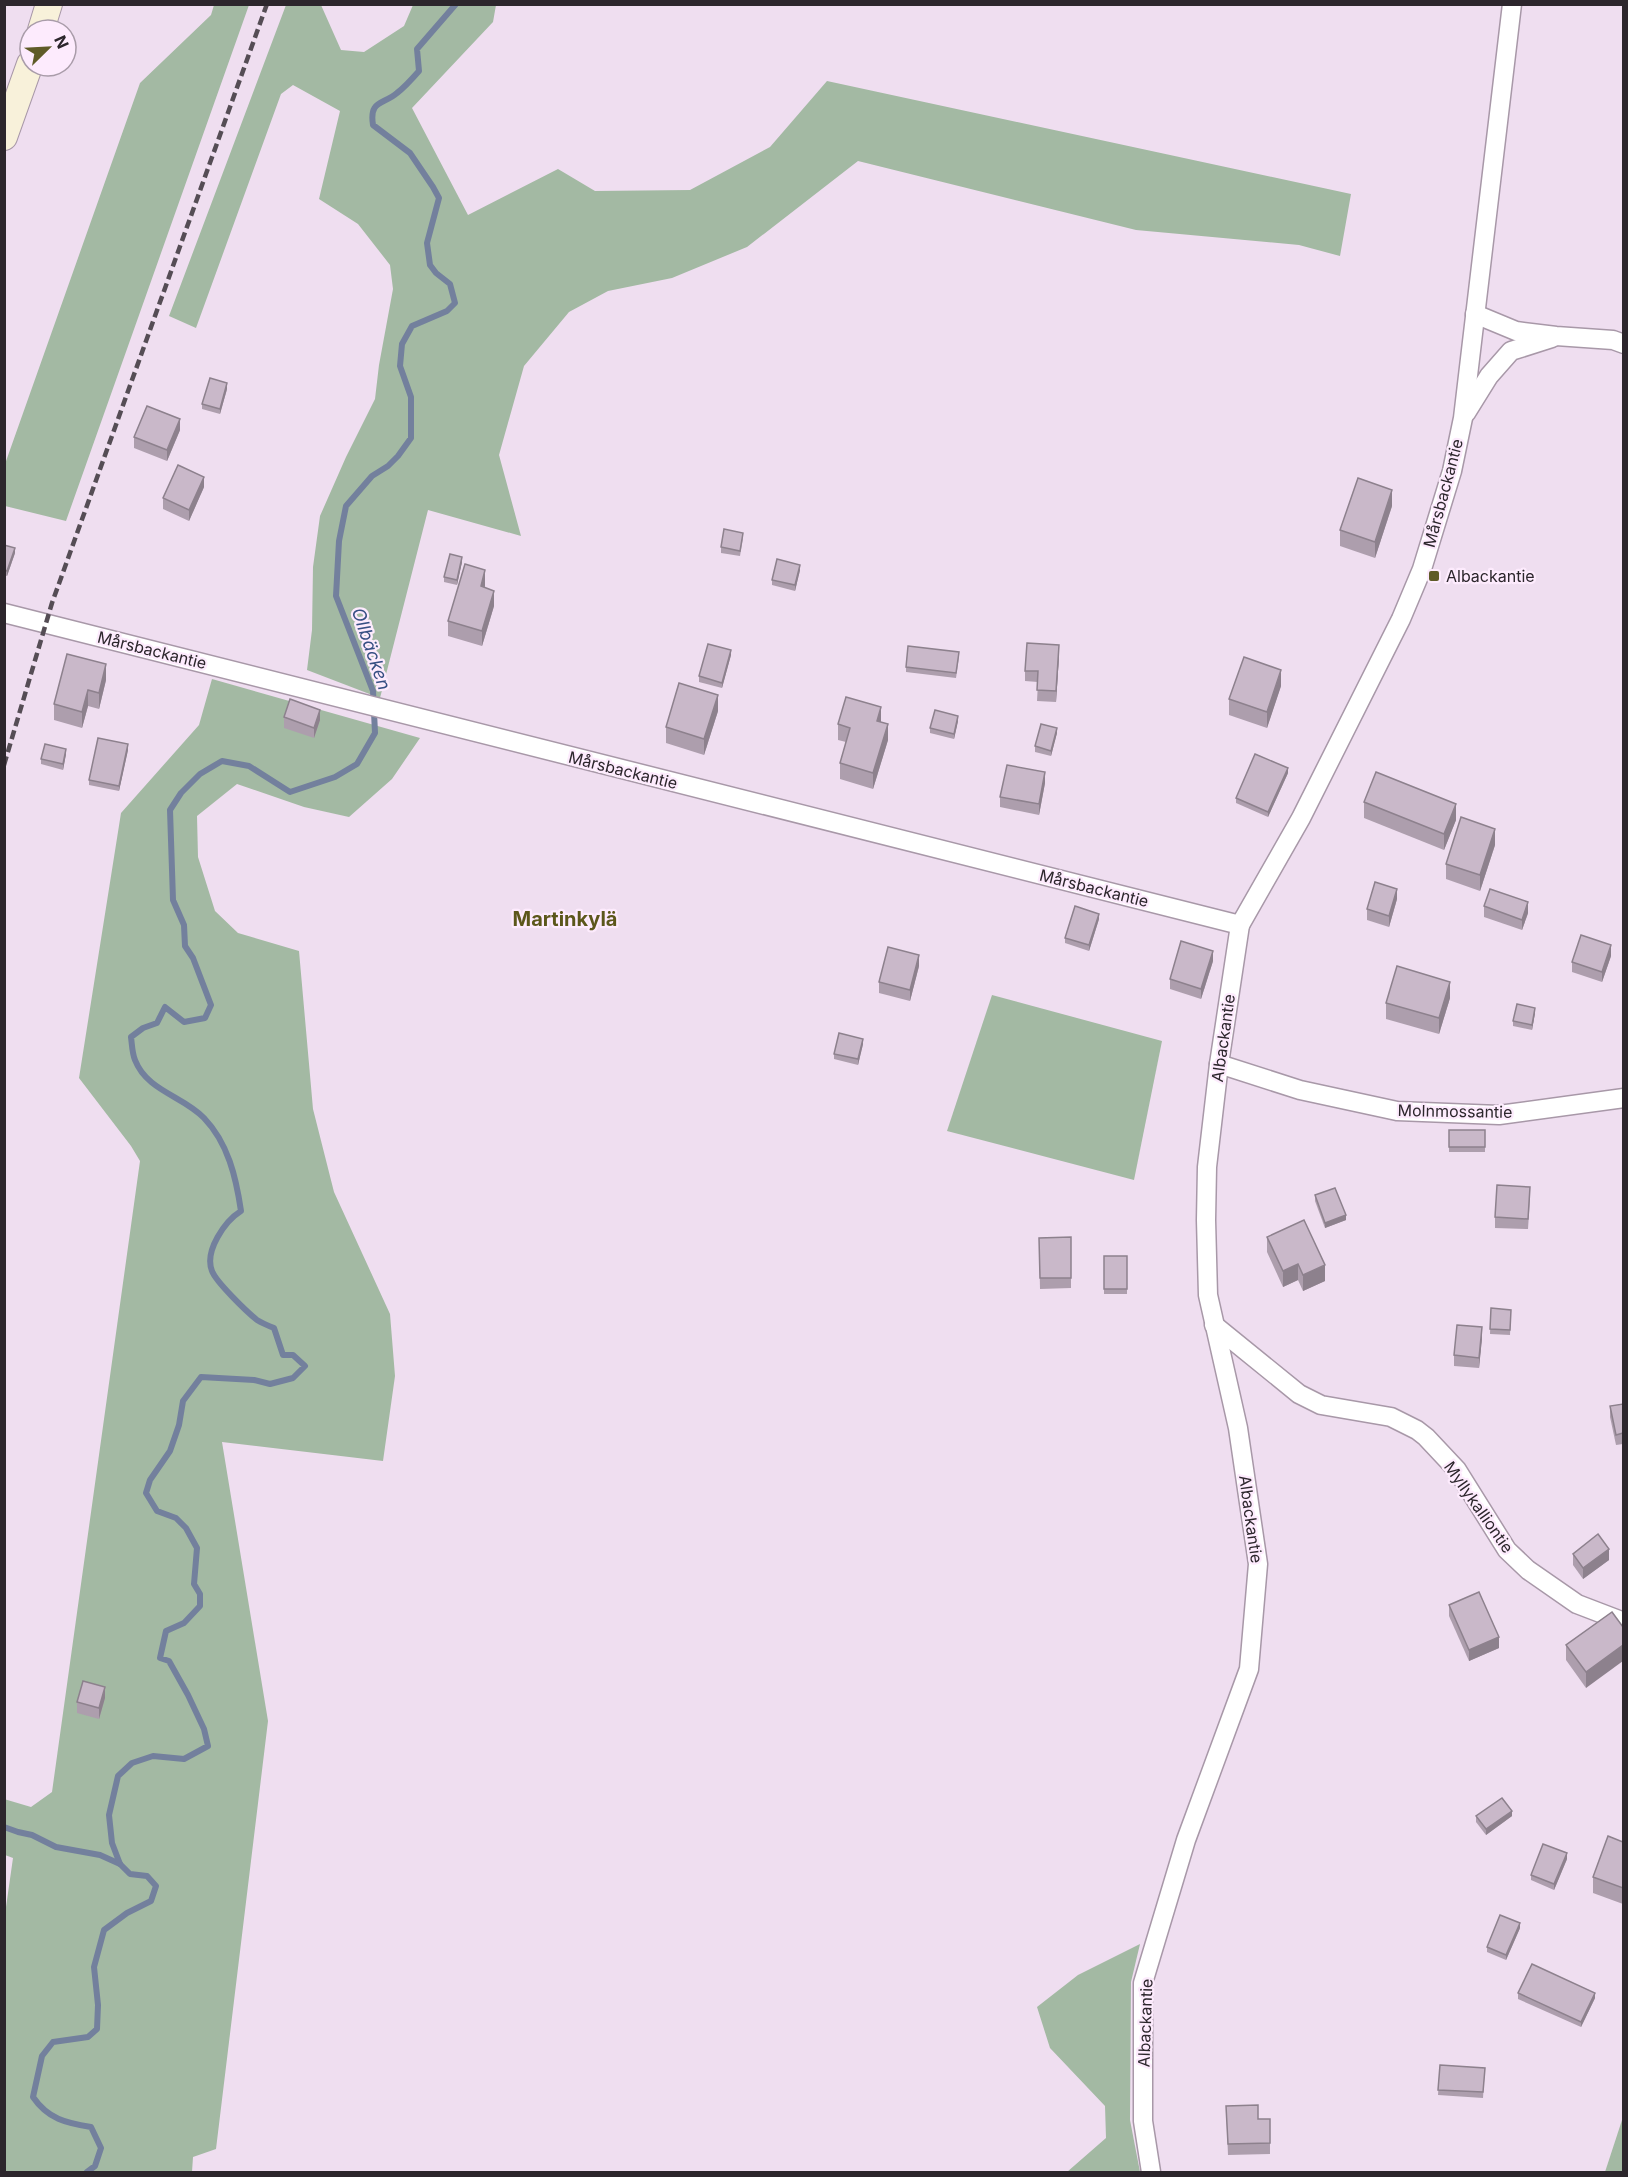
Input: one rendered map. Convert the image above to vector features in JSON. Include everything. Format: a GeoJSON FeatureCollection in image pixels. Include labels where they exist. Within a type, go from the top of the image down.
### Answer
{"type":"FeatureCollection","features":[{"type":"Feature","properties":{"kind":"street","name":"Mårsbackantie"},"geometry":{"type":"LineString","coordinates":[[4,613],[1240,925],[1301,818],[1401,619],[1422,569],[1452,471],[1463,418],[1512,4]]}},
{"type":"Feature","properties":{"kind":"street"},"geometry":{"type":"LineString","coordinates":[[4,137],[25,78]]}},
{"type":"Feature","properties":{"kind":"street"},"geometry":{"type":"LineString","coordinates":[[1475,314],[1516,331],[1613,340],[1623,344]]}},
{"type":"Feature","properties":{"kind":"street"},"geometry":{"type":"LineString","coordinates":[[1463,418],[1490,376],[1511,351],[1556,336]]}},
{"type":"Feature","properties":{"kind":"street","name":"Albackantie"},"geometry":{"type":"LineString","coordinates":[[1151,2172],[1143,2121],[1143,1983],[1186,1839],[1249,1669],[1258,1564],[1238,1428],[1208,1295],[1207,1167],[1219,1064],[1240,925]]}},
{"type":"Feature","properties":{"kind":"street","name":"Molnmossantie"},"geometry":{"type":"LineString","coordinates":[[1219,1064],[1300,1090],[1397,1111],[1499,1115],[1623,1098]]}},
{"type":"Feature","properties":{"kind":"street","name":"Myllykalliontie"},"geometry":{"type":"LineString","coordinates":[[1214,1325],[1299,1394],[1321,1405],[1391,1417],[1418,1431],[1457,1470],[1507,1550],[1528,1570],[1577,1604],[1623,1622]]}},
{"type":"Feature","properties":{"kind":"green space"},"geometry":{"type":"Polygon","coordinates":[[[214,5],[249,5],[66,521],[5,506],[5,464],[140,83],[211,15],[214,5]]]}},
{"type":"Feature","properties":{"kind":"green space"},"geometry":{"type":"Polygon","coordinates":[[[286,5],[321,5],[341,50],[364,52],[404,26],[413,5],[496,5],[493,22],[412,108],[468,215],[558,169],[595,191],[690,190],[770,147],[827,81],[1351,194],[1340,256],[1299,245],[1136,230],[858,161],[747,247],[672,278],[608,291],[569,312],[524,366],[499,455],[521,536],[428,510],[380,698],[307,670],[312,630],[313,567],[320,516],[375,399],[393,289],[390,265],[358,224],[319,199],[340,111],[293,85],[281,94],[196,328],[169,316],[286,5]]]}},
{"type":"Feature","properties":{"kind":"green space"},"geometry":{"type":"Polygon","coordinates":[[[212,679],[420,738],[392,779],[349,817],[304,807],[237,784],[197,816],[198,857],[215,911],[238,933],[299,951],[313,1109],[334,1192],[390,1314],[395,1376],[383,1461],[222,1442],[268,1721],[216,2149],[193,2157],[192,2172],[5,2172],[4,1921],[13,1858],[5,1855],[4,1799],[31,1807],[52,1792],[140,1161],[79,1078],[121,813],[199,725],[212,679]]]}},
{"type":"Feature","properties":{"kind":"green space"},"geometry":{"type":"Polygon","coordinates":[[[992,995],[1162,1041],[1134,1180],[947,1131],[992,995]]]}},
{"type":"Feature","properties":{"kind":"green space"},"geometry":{"type":"Polygon","coordinates":[[[1140,1944],[1131,1982],[1130,2120],[1140,2172],[1067,2172],[1106,2138],[1105,2106],[1050,2048],[1037,2007],[1078,1975],[1140,1944]]]}},
{"type":"Feature","properties":{"kind":"green space"},"geometry":{"type":"Polygon","coordinates":[[[1623,2117],[1623,2172],[1605,2172],[1623,2117]]]}},
{"type":"Feature","properties":{"kind":"building"},"geometry":{"type":"Polygon","coordinates":[[[210,378],[227,383],[220,409],[202,404],[210,378]]]}},
{"type":"Feature","properties":{"kind":"building"},"geometry":{"type":"Polygon","coordinates":[[[147,406],[180,419],[167,450],[134,437],[147,406]]]}},
{"type":"Feature","properties":{"kind":"building"},"geometry":{"type":"Polygon","coordinates":[[[178,465],[204,477],[189,510],[163,498],[178,465]]]}},
{"type":"Feature","properties":{"kind":"building"},"geometry":{"type":"Polygon","coordinates":[[[1358,478],[1392,490],[1375,542],[1340,530],[1358,478]]]}},
{"type":"Feature","properties":{"kind":"building"},"geometry":{"type":"Polygon","coordinates":[[[724,529],[743,533],[740,551],[721,547],[724,529]]]}},
{"type":"Feature","properties":{"kind":"building"},"geometry":{"type":"Polygon","coordinates":[[[4,545],[15,548],[7,571],[4,570],[4,545]]]}},
{"type":"Feature","properties":{"kind":"building"},"geometry":{"type":"Polygon","coordinates":[[[450,554],[462,557],[457,580],[444,577],[450,554]]]}},
{"type":"Feature","properties":{"kind":"building"},"geometry":{"type":"Polygon","coordinates":[[[777,559],[800,565],[795,585],[772,580],[777,559]]]}},
{"type":"Feature","properties":{"kind":"building"},"geometry":{"type":"Polygon","coordinates":[[[465,564],[485,570],[481,586],[494,591],[482,631],[448,621],[465,564]]]}},
{"type":"Feature","properties":{"kind":"building"},"geometry":{"type":"Polygon","coordinates":[[[1027,643],[1059,645],[1056,691],[1037,690],[1038,671],[1025,671],[1027,643]]]}},
{"type":"Feature","properties":{"kind":"building"},"geometry":{"type":"Polygon","coordinates":[[[708,644],[731,650],[722,683],[699,676],[708,644]]]}},
{"type":"Feature","properties":{"kind":"building"},"geometry":{"type":"Polygon","coordinates":[[[908,646],[959,652],[956,673],[906,667],[908,646]]]}},
{"type":"Feature","properties":{"kind":"building"},"geometry":{"type":"Polygon","coordinates":[[[67,654],[106,664],[99,693],[88,690],[82,712],[54,704],[67,654]]]}},
{"type":"Feature","properties":{"kind":"building"},"geometry":{"type":"Polygon","coordinates":[[[1244,657],[1281,670],[1267,712],[1229,699],[1244,657]]]}},
{"type":"Feature","properties":{"kind":"building"},"geometry":{"type":"Polygon","coordinates":[[[679,683],[718,695],[704,739],[666,727],[679,683]]]}},
{"type":"Feature","properties":{"kind":"building"},"geometry":{"type":"Polygon","coordinates":[[[846,697],[881,707],[877,721],[888,724],[873,773],[840,763],[850,728],[838,724],[846,697]]]}},
{"type":"Feature","properties":{"kind":"building"},"geometry":{"type":"Polygon","coordinates":[[[290,699],[320,710],[314,728],[284,717],[290,699]]]}},
{"type":"Feature","properties":{"kind":"building"},"geometry":{"type":"Polygon","coordinates":[[[935,710],[958,716],[954,734],[930,728],[935,710]]]}},
{"type":"Feature","properties":{"kind":"building"},"geometry":{"type":"Polygon","coordinates":[[[1041,724],[1057,728],[1051,751],[1035,746],[1041,724]]]}},
{"type":"Feature","properties":{"kind":"building"},"geometry":{"type":"Polygon","coordinates":[[[98,738],[128,744],[119,786],[89,780],[98,738]]]}},
{"type":"Feature","properties":{"kind":"building"},"geometry":{"type":"Polygon","coordinates":[[[45,744],[66,749],[63,764],[41,759],[45,744]]]}},
{"type":"Feature","properties":{"kind":"building"},"geometry":{"type":"Polygon","coordinates":[[[1255,754],[1288,768],[1268,812],[1236,798],[1255,754]]]}},
{"type":"Feature","properties":{"kind":"building"},"geometry":{"type":"Polygon","coordinates":[[[1007,765],[1045,772],[1039,804],[1000,797],[1007,765]]]}},
{"type":"Feature","properties":{"kind":"building"},"geometry":{"type":"Polygon","coordinates":[[[1376,772],[1456,804],[1444,834],[1364,802],[1376,772]]]}},
{"type":"Feature","properties":{"kind":"building"},"geometry":{"type":"Polygon","coordinates":[[[1461,817],[1495,829],[1480,875],[1446,864],[1461,817]]]}},
{"type":"Feature","properties":{"kind":"building"},"geometry":{"type":"Polygon","coordinates":[[[1375,882],[1397,889],[1389,916],[1367,909],[1375,882]]]}},
{"type":"Feature","properties":{"kind":"building"},"geometry":{"type":"Polygon","coordinates":[[[1490,889],[1528,902],[1522,920],[1484,906],[1490,889]]]}},
{"type":"Feature","properties":{"kind":"building"},"geometry":{"type":"Polygon","coordinates":[[[1075,906],[1099,914],[1089,945],[1065,938],[1075,906]]]}},
{"type":"Feature","properties":{"kind":"building"},"geometry":{"type":"Polygon","coordinates":[[[1581,935],[1611,945],[1602,972],[1572,962],[1581,935]]]}},
{"type":"Feature","properties":{"kind":"building"},"geometry":{"type":"Polygon","coordinates":[[[1181,941],[1213,951],[1201,989],[1170,979],[1181,941]]]}},
{"type":"Feature","properties":{"kind":"building"},"geometry":{"type":"Polygon","coordinates":[[[888,947],[919,955],[910,990],[879,982],[888,947]]]}},
{"type":"Feature","properties":{"kind":"building"},"geometry":{"type":"Polygon","coordinates":[[[1397,966],[1450,982],[1439,1018],[1386,1003],[1397,966]]]}},
{"type":"Feature","properties":{"kind":"building"},"geometry":{"type":"Polygon","coordinates":[[[1517,1004],[1535,1008],[1532,1025],[1513,1021],[1517,1004]]]}},
{"type":"Feature","properties":{"kind":"building"},"geometry":{"type":"Polygon","coordinates":[[[839,1033],[863,1039],[858,1059],[834,1054],[839,1033]]]}},
{"type":"Feature","properties":{"kind":"building"},"geometry":{"type":"Polygon","coordinates":[[[1449,1130],[1485,1130],[1485,1147],[1449,1147],[1449,1130]]]}},
{"type":"Feature","properties":{"kind":"building"},"geometry":{"type":"Polygon","coordinates":[[[1497,1185],[1530,1187],[1528,1219],[1495,1217],[1497,1185]]]}},
{"type":"Feature","properties":{"kind":"building"},"geometry":{"type":"Polygon","coordinates":[[[1335,1188],[1346,1215],[1325,1223],[1315,1195],[1335,1188]]]}},
{"type":"Feature","properties":{"kind":"building"},"geometry":{"type":"Polygon","coordinates":[[[1304,1220],[1325,1265],[1303,1275],[1298,1264],[1283,1271],[1267,1237],[1304,1220]]]}},
{"type":"Feature","properties":{"kind":"building"},"geometry":{"type":"Polygon","coordinates":[[[1071,1237],[1071,1278],[1040,1278],[1039,1238],[1071,1237]]]}},
{"type":"Feature","properties":{"kind":"building"},"geometry":{"type":"Polygon","coordinates":[[[1104,1256],[1127,1256],[1127,1289],[1104,1289],[1104,1256]]]}},
{"type":"Feature","properties":{"kind":"building"},"geometry":{"type":"Polygon","coordinates":[[[1491,1308],[1511,1310],[1510,1330],[1490,1329],[1491,1308]]]}},
{"type":"Feature","properties":{"kind":"building"},"geometry":{"type":"Polygon","coordinates":[[[1457,1325],[1482,1327],[1479,1358],[1454,1355],[1457,1325]]]}},
{"type":"Feature","properties":{"kind":"building"},"geometry":{"type":"Polygon","coordinates":[[[1623,1404],[1623,1433],[1616,1435],[1610,1406],[1623,1404]]]}},
{"type":"Feature","properties":{"kind":"building"},"geometry":{"type":"Polygon","coordinates":[[[1598,1534],[1609,1549],[1583,1568],[1573,1554],[1598,1534]]]}},
{"type":"Feature","properties":{"kind":"building"},"geometry":{"type":"Polygon","coordinates":[[[1479,1592],[1499,1637],[1469,1650],[1449,1605],[1479,1592]]]}},
{"type":"Feature","properties":{"kind":"building"},"geometry":{"type":"Polygon","coordinates":[[[1612,1612],[1623,1627],[1623,1645],[1586,1672],[1566,1645],[1612,1612]]]}},
{"type":"Feature","properties":{"kind":"building"},"geometry":{"type":"Polygon","coordinates":[[[83,1681],[105,1687],[99,1708],[77,1702],[83,1681]]]}},
{"type":"Feature","properties":{"kind":"building"},"geometry":{"type":"Polygon","coordinates":[[[1502,1798],[1512,1811],[1486,1829],[1476,1816],[1502,1798]]]}},
{"type":"Feature","properties":{"kind":"building"},"geometry":{"type":"Polygon","coordinates":[[[1608,1836],[1623,1842],[1623,1888],[1593,1877],[1608,1836]]]}},
{"type":"Feature","properties":{"kind":"building"},"geometry":{"type":"Polygon","coordinates":[[[1543,1844],[1567,1853],[1554,1884],[1531,1875],[1543,1844]]]}},
{"type":"Feature","properties":{"kind":"building"},"geometry":{"type":"Polygon","coordinates":[[[1500,1915],[1520,1923],[1506,1955],[1487,1947],[1500,1915]]]}},
{"type":"Feature","properties":{"kind":"building"},"geometry":{"type":"Polygon","coordinates":[[[1532,1964],[1595,1993],[1581,2022],[1518,1993],[1532,1964]]]}},
{"type":"Feature","properties":{"kind":"building"},"geometry":{"type":"Polygon","coordinates":[[[1440,2065],[1485,2068],[1483,2092],[1438,2090],[1440,2065]]]}},
{"type":"Feature","properties":{"kind":"building"},"geometry":{"type":"Polygon","coordinates":[[[1258,2105],[1258,2119],[1270,2119],[1270,2143],[1228,2144],[1226,2106],[1258,2105]]]}},
{"type":"Feature","properties":{"kind":"waterway","name":"Ollbäcken"},"geometry":{"type":"LineString","coordinates":[[87,2172],[95,2166],[101,2148],[91,2127],[58,2119],[45,2110],[33,2097],[42,2056],[53,2042],[88,2037],[97,2029],[98,2005],[94,1967],[104,1930],[127,1913],[151,1901],[156,1886],[147,1876],[130,1874],[120,1864],[112,1843],[109,1815],[118,1776],[132,1763],[153,1756],[184,1759],[208,1746],[204,1729],[188,1695],[169,1661],[160,1658],[166,1631],[184,1623],[200,1606],[200,1594],[194,1584],[197,1548],[186,1528],[176,1518],[157,1511],[146,1493],[150,1480],[170,1451],[179,1425],[183,1401],[201,1377],[254,1380],[270,1384],[293,1378],[305,1366],[293,1355],[283,1355],[274,1328],[257,1320],[246,1311],[212,1271],[210,1263],[213,1246],[223,1229],[241,1211],[230,1161],[219,1138],[204,1118],[148,1079],[134,1057],[131,1037],[143,1028],[157,1023],[165,1007],[184,1022],[205,1018],[211,1005],[193,958],[185,946],[184,925],[173,900],[170,810],[181,793],[200,774],[222,761],[249,766],[290,792],[335,777],[357,764],[375,733],[373,691],[336,596],[339,541],[346,506],[372,476],[388,466],[398,456],[411,438],[411,397],[400,366],[402,344],[412,326],[447,311],[455,303],[450,284],[430,265],[427,243],[439,198],[410,153],[373,125],[372,117],[378,104],[400,91],[419,71],[417,49],[456,4]]}},
{"type":"Feature","properties":{"kind":"waterway"},"geometry":{"type":"LineString","coordinates":[[4,1827],[32,1835],[56,1847],[100,1855],[120,1864]]}},
{"type":"Feature","properties":{"kind":"railway"},"geometry":{"type":"LineString","coordinates":[[4,765],[52,603],[267,4]]}},
{"type":"Feature","properties":{"kind":"place","name":"Albackantie"},"geometry":{"type":"Point","coordinates":[1434,576]}},
{"type":"Feature","properties":{"kind":"district","name":"Martinkylä"},"geometry":{"type":"Point","coordinates":[565,919]}}]}
